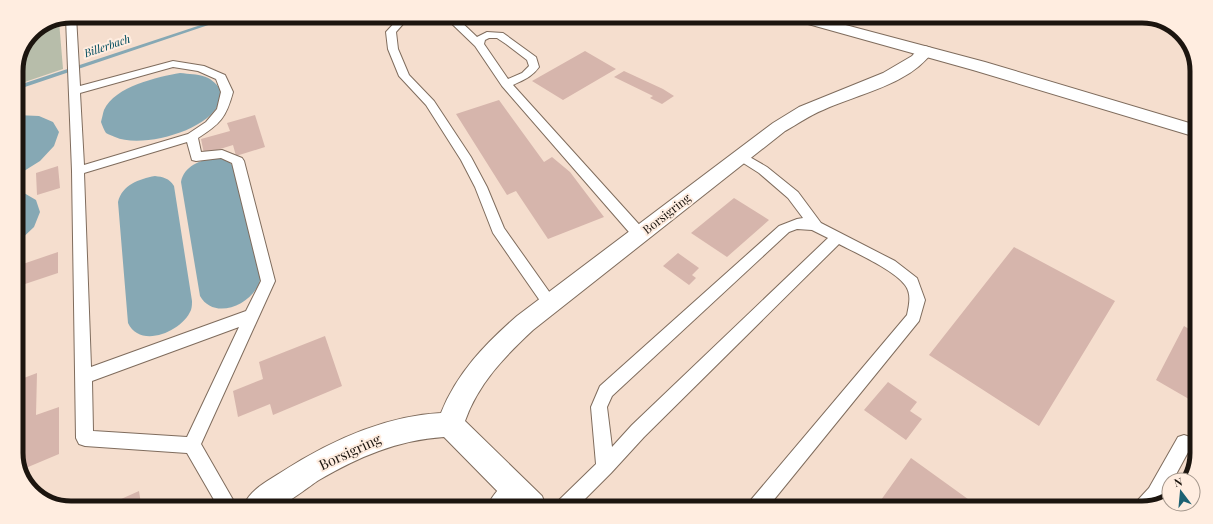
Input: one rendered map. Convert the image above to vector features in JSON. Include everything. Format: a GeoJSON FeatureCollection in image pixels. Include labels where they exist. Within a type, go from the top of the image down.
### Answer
{"type":"FeatureCollection","features":[{"type":"Feature","properties":{"kind":"street"},"geometry":{"type":"LineString","coordinates":[[821,23],[1098,100],[1190,128]]}},
{"type":"Feature","properties":{"kind":"street","name":"Borsigring"},"geometry":{"type":"LineString","coordinates":[[264,501],[311,470],[368,442],[417,426],[450,425],[461,396],[470,380],[487,358],[525,323],[779,127],[805,111],[901,71],[920,59],[925,51]]}},
{"type":"Feature","properties":{"kind":"street"},"geometry":{"type":"LineString","coordinates":[[450,425],[514,499]]}},
{"type":"Feature","properties":{"kind":"lane"},"geometry":{"type":"LineString","coordinates":[[72,23],[78,171],[85,438],[192,445]]}},
{"type":"Feature","properties":{"kind":"lane"},"geometry":{"type":"LineString","coordinates":[[399,23],[391,32],[392,49],[404,76],[430,103],[467,160],[481,187],[498,230],[550,304]]}},
{"type":"Feature","properties":{"kind":"lane"},"geometry":{"type":"LineString","coordinates":[[456,23],[479,44],[506,84],[640,234]]}},
{"type":"Feature","properties":{"kind":"lane"},"geometry":{"type":"LineString","coordinates":[[479,44],[480,39],[487,35],[499,35],[532,59],[534,67],[526,75],[506,84]]}},
{"type":"Feature","properties":{"kind":"lane"},"geometry":{"type":"LineString","coordinates":[[74,91],[173,64],[200,68],[221,77],[228,92],[222,110],[210,125],[192,137],[78,171]]}},
{"type":"Feature","properties":{"kind":"lane"},"geometry":{"type":"LineString","coordinates":[[192,137],[196,157],[222,154],[238,161],[268,281],[192,445]]}},
{"type":"Feature","properties":{"kind":"lane"},"geometry":{"type":"LineString","coordinates":[[741,156],[763,170],[793,195],[816,226]]}},
{"type":"Feature","properties":{"kind":"lane"},"geometry":{"type":"LineString","coordinates":[[605,467],[599,407],[606,391],[784,229],[796,223],[816,226],[890,265],[912,282],[918,300],[914,317],[761,501]]}},
{"type":"Feature","properties":{"kind":"lane"},"geometry":{"type":"LineString","coordinates":[[570,501],[605,467],[638,431],[837,238]]}},
{"type":"Feature","properties":{"kind":"lane"},"geometry":{"type":"LineString","coordinates":[[84,378],[252,316]]}},
{"type":"Feature","properties":{"kind":"lane"},"geometry":{"type":"LineString","coordinates":[[1149,501],[1155,494],[1184,443]]}},
{"type":"Feature","properties":{"kind":"lane"},"geometry":{"type":"LineString","coordinates":[[192,445],[225,501]]}},
{"type":"Feature","properties":{"kind":"green space"},"geometry":{"type":"Polygon","coordinates":[[[59,25],[63,69],[23,83],[25,58],[33,42],[47,29],[59,25]]]}},
{"type":"Feature","properties":{"kind":"water"},"geometry":{"type":"Polygon","coordinates":[[[180,73],[204,76],[213,81],[221,90],[221,98],[219,103],[212,113],[202,122],[173,135],[141,141],[126,140],[106,133],[101,122],[104,110],[117,95],[149,80],[180,73]]]}},
{"type":"Feature","properties":{"kind":"water"},"geometry":{"type":"Polygon","coordinates":[[[23,115],[39,116],[53,122],[59,132],[54,146],[40,161],[23,172],[23,115]]]}},
{"type":"Feature","properties":{"kind":"water"},"geometry":{"type":"Polygon","coordinates":[[[215,158],[228,161],[233,167],[261,275],[258,285],[245,301],[235,306],[225,308],[216,308],[207,304],[200,296],[181,182],[185,172],[189,168],[198,162],[215,158]]]}},
{"type":"Feature","properties":{"kind":"water"},"geometry":{"type":"Polygon","coordinates":[[[155,176],[166,178],[174,186],[192,303],[191,310],[179,325],[170,331],[151,336],[142,335],[134,331],[128,323],[118,202],[123,191],[127,187],[137,181],[155,176]]]}},
{"type":"Feature","properties":{"kind":"water"},"geometry":{"type":"Polygon","coordinates":[[[23,193],[36,200],[40,212],[34,227],[23,237],[23,193]]]}},
{"type":"Feature","properties":{"kind":"building"},"geometry":{"type":"Polygon","coordinates":[[[585,51],[616,69],[563,100],[532,81],[585,51]]]}},
{"type":"Feature","properties":{"kind":"building"},"geometry":{"type":"Polygon","coordinates":[[[624,71],[663,89],[674,96],[662,104],[650,98],[653,96],[614,77],[624,71]]]}},
{"type":"Feature","properties":{"kind":"building"},"geometry":{"type":"Polygon","coordinates":[[[499,100],[544,162],[552,157],[570,172],[604,217],[548,239],[516,191],[507,195],[456,114],[499,100]]]}},
{"type":"Feature","properties":{"kind":"building"},"geometry":{"type":"Polygon","coordinates":[[[255,115],[265,147],[236,156],[233,145],[204,154],[201,139],[230,131],[227,123],[255,115]]]}},
{"type":"Feature","properties":{"kind":"building"},"geometry":{"type":"Polygon","coordinates":[[[58,166],[60,188],[37,195],[36,173],[58,166]]]}},
{"type":"Feature","properties":{"kind":"building"},"geometry":{"type":"Polygon","coordinates":[[[734,198],[769,220],[727,257],[691,233],[734,198]]]}},
{"type":"Feature","properties":{"kind":"building"},"geometry":{"type":"Polygon","coordinates":[[[1014,247],[1115,301],[1039,426],[929,355],[1014,247]]]}},
{"type":"Feature","properties":{"kind":"building"},"geometry":{"type":"Polygon","coordinates":[[[58,252],[58,273],[23,285],[23,264],[58,252]]]}},
{"type":"Feature","properties":{"kind":"building"},"geometry":{"type":"Polygon","coordinates":[[[678,253],[699,268],[692,275],[696,278],[689,285],[663,266],[678,253]]]}},
{"type":"Feature","properties":{"kind":"building"},"geometry":{"type":"Polygon","coordinates":[[[1184,326],[1190,330],[1190,400],[1156,380],[1184,326]]]}},
{"type":"Feature","properties":{"kind":"building"},"geometry":{"type":"Polygon","coordinates":[[[325,336],[342,386],[273,415],[270,404],[238,417],[233,391],[263,379],[259,362],[325,336]]]}},
{"type":"Feature","properties":{"kind":"building"},"geometry":{"type":"Polygon","coordinates":[[[37,373],[36,415],[59,407],[59,454],[26,468],[23,456],[23,378],[37,373]]]}},
{"type":"Feature","properties":{"kind":"building"},"geometry":{"type":"Polygon","coordinates":[[[888,382],[917,402],[910,411],[922,419],[906,440],[864,410],[888,382]]]}},
{"type":"Feature","properties":{"kind":"building"},"geometry":{"type":"Polygon","coordinates":[[[911,458],[971,501],[880,501],[911,458]]]}},
{"type":"Feature","properties":{"kind":"building"},"geometry":{"type":"Polygon","coordinates":[[[139,491],[141,501],[117,501],[139,491]]]}},
{"type":"Feature","properties":{"kind":"waterway","name":"Billerbach"},"geometry":{"type":"LineString","coordinates":[[23,86],[211,23]]}}]}
